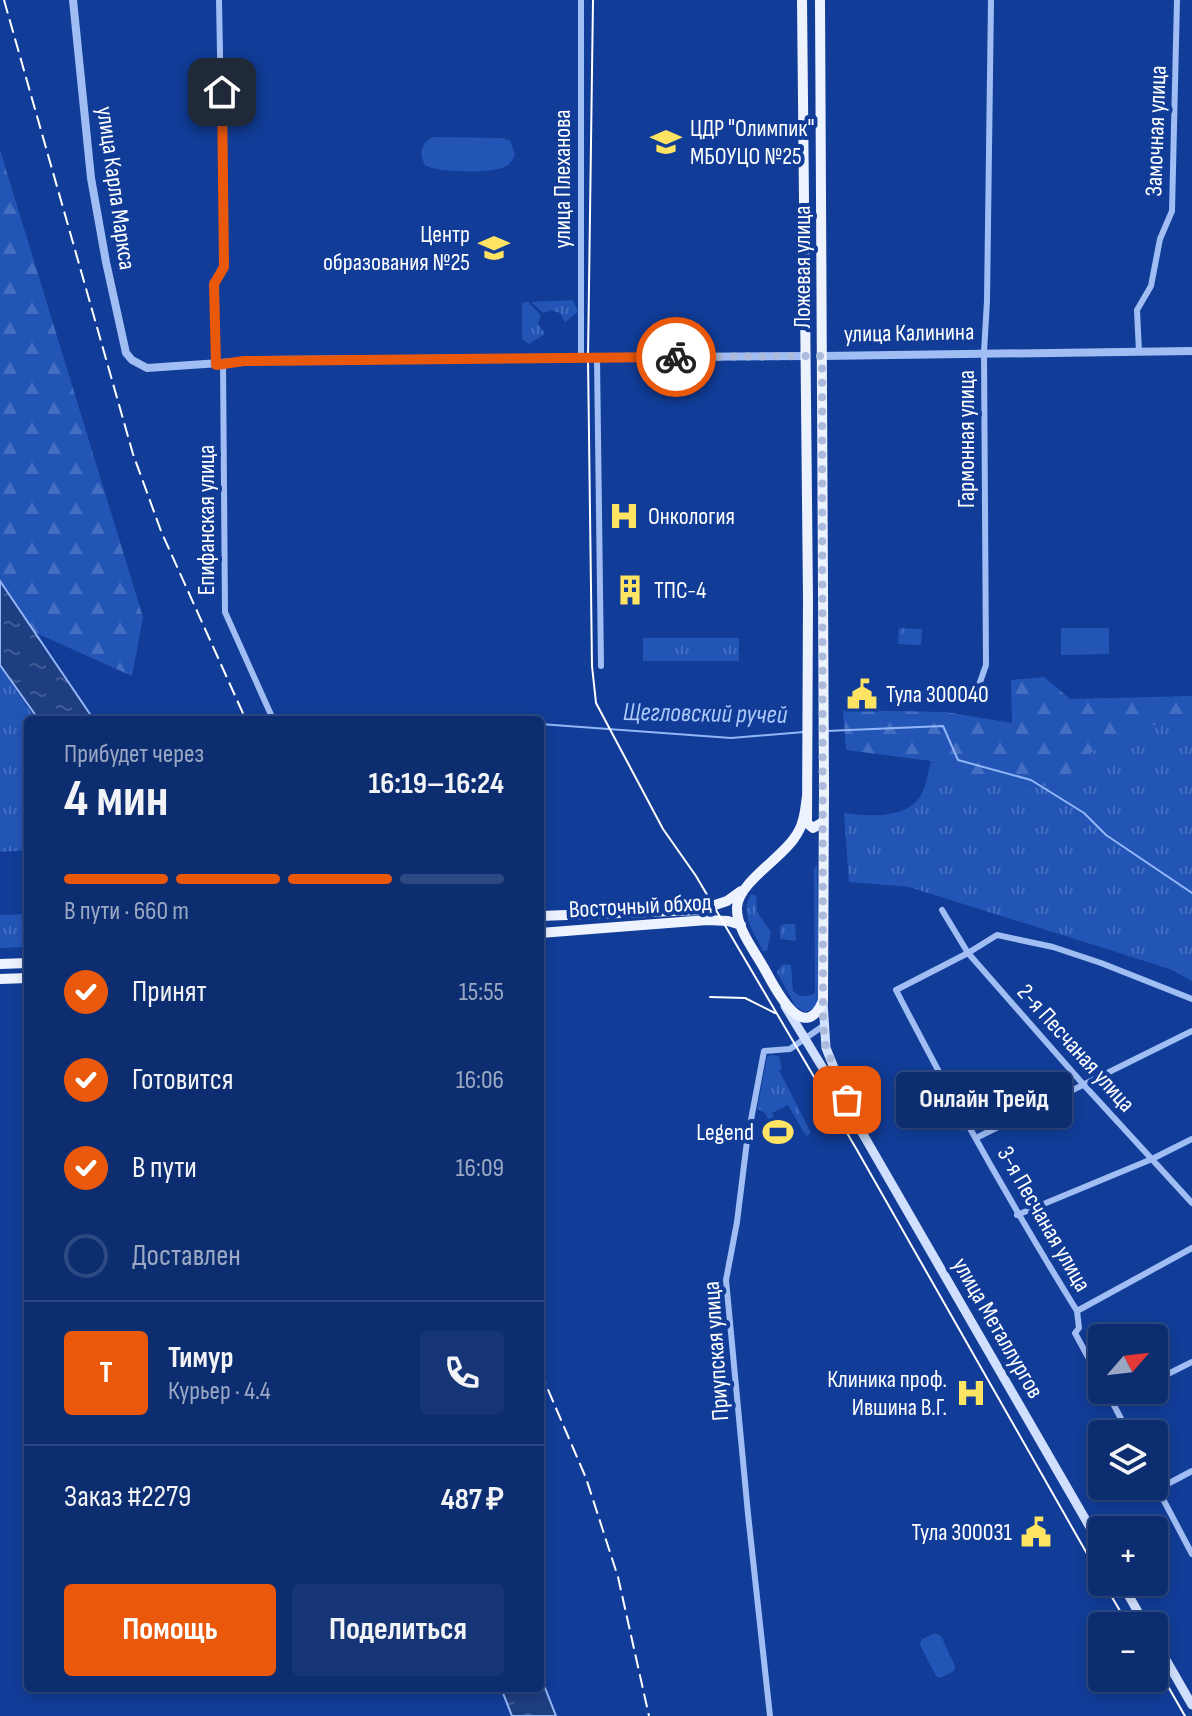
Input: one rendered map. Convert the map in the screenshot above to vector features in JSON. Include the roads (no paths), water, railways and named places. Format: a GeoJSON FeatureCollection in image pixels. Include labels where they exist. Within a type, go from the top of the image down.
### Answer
{"type":"FeatureCollection","features":[{"type":"Feature","properties":{"kind":"main road","name":"Ложевая улица"},"geometry":{"type":"LineString","coordinates":[[802,0],[807,823],[813,828],[823,822]]}},
{"type":"Feature","properties":{"kind":"main road","name":"Ложевая улица"},"geometry":{"type":"LineString","coordinates":[[820,0],[823,1001]]}},
{"type":"Feature","properties":{"kind":"main road","name":"улица Калинина"},"geometry":{"type":"LineString","coordinates":[[806,356],[822,356]]}},
{"type":"Feature","properties":{"kind":"main road"},"geometry":{"type":"LineString","coordinates":[[807,700],[816,695],[824,701]]}},
{"type":"Feature","properties":{"kind":"main road","name":"Ложевая улица"},"geometry":{"type":"LineString","coordinates":[[746,887],[797,835],[807,796]]}},
{"type":"Feature","properties":{"kind":"main road"},"geometry":{"type":"LineString","coordinates":[[746,887],[738,901],[741,925],[783,1003],[795,1015],[803,1017],[815,1014],[823,1001]]}},
{"type":"Feature","properties":{"kind":"main road","name":"Восточный обход"},"geometry":{"type":"LineString","coordinates":[[544,916],[700,910],[727,901],[746,887]]}},
{"type":"Feature","properties":{"kind":"main road","name":"Восточный обход"},"geometry":{"type":"LineString","coordinates":[[544,933],[707,920],[741,925]]}},
{"type":"Feature","properties":{"kind":"main road"},"geometry":{"type":"LineString","coordinates":[[0,964],[24,963]]}},
{"type":"Feature","properties":{"kind":"main road"},"geometry":{"type":"LineString","coordinates":[[0,979],[24,978]]}},
{"type":"Feature","properties":{"kind":"main road","name":"улица Металлургов"},"geometry":{"type":"LineString","coordinates":[[823,1001],[823,1026],[832,1063],[860,1129]]}},
{"type":"Feature","properties":{"kind":"main road","name":"улица Металлургов"},"geometry":{"type":"LineString","coordinates":[[783,1003],[860,1129],[1088,1524]]}},
{"type":"Feature","properties":{"kind":"main road"},"geometry":{"type":"LineString","coordinates":[[1168,1663],[1192,1705]]}},
{"type":"Feature","properties":{"kind":"street","name":"улица Карла Маркса"},"geometry":{"type":"LineString","coordinates":[[73,0],[91,178],[106,262],[126,353],[147,368]]}},
{"type":"Feature","properties":{"kind":"street","name":"Епифанская улица"},"geometry":{"type":"LineString","coordinates":[[219,0],[224,267],[214,284],[220,363],[225,612],[272,716]]}},
{"type":"Feature","properties":{"kind":"street","name":"улица Плеханова"},"geometry":{"type":"LineString","coordinates":[[581,0],[581,358]]}},
{"type":"Feature","properties":{"kind":"street","name":"Гармонная улица"},"geometry":{"type":"LineString","coordinates":[[979,685],[986,665],[984,352],[991,0]]}},
{"type":"Feature","properties":{"kind":"street","name":"Замочная улица"},"geometry":{"type":"LineString","coordinates":[[1139,352],[1137,310],[1151,286],[1160,239],[1172,211],[1177,0]]}},
{"type":"Feature","properties":{"kind":"street","name":"улица Калинина"},"geometry":{"type":"LineString","coordinates":[[822,356],[1192,351]]}},
{"type":"Feature","properties":{"kind":"street","name":"улица Калинина"},"geometry":{"type":"LineString","coordinates":[[147,368],[418,358],[806,356]]}},
{"type":"Feature","properties":{"kind":"street"},"geometry":{"type":"LineString","coordinates":[[597,358],[601,666]]}},
{"type":"Feature","properties":{"kind":"street","name":"2-я Песчаная улица"},"geometry":{"type":"LineString","coordinates":[[942,910],[968,953],[1192,1203]]}},
{"type":"Feature","properties":{"kind":"street"},"geometry":{"type":"LineString","coordinates":[[968,953],[997,935],[1077,955],[1192,999]]}},
{"type":"Feature","properties":{"kind":"street","name":"3-я Песчаная улица"},"geometry":{"type":"LineString","coordinates":[[968,953],[896,990],[1017,1215],[1077,1311],[1079,1328],[1075,1333],[1088,1357]]}},
{"type":"Feature","properties":{"kind":"street","name":"Приупская улица"},"geometry":{"type":"LineString","coordinates":[[770,1716],[726,1280],[764,1051],[783,1051],[823,1026]]}},
{"type":"Feature","properties":{"kind":"street"},"geometry":{"type":"LineString","coordinates":[[976,1138],[1192,1031]]}},
{"type":"Feature","properties":{"kind":"street"},"geometry":{"type":"LineString","coordinates":[[1017,1215],[1152,1159],[1192,1139]]}},
{"type":"Feature","properties":{"kind":"street"},"geometry":{"type":"LineString","coordinates":[[1077,1311],[1192,1248]]}},
{"type":"Feature","properties":{"kind":"street"},"geometry":{"type":"LineString","coordinates":[[1168,1374],[1192,1362]]}},
{"type":"Feature","properties":{"kind":"street"},"geometry":{"type":"LineString","coordinates":[[1168,1481],[1192,1471]]}},
{"type":"Feature","properties":{"kind":"street"},"geometry":{"type":"LineString","coordinates":[[1163,1500],[1192,1554]]}},
{"type":"Feature","properties":{"kind":"water"},"geometry":{"type":"Polygon","coordinates":[[[0,581],[91,716],[36,716],[0,665],[0,581]]]}},
{"type":"Feature","properties":{"kind":"water"},"geometry":{"type":"Polygon","coordinates":[[[544,1685],[556,1716],[512,1716],[503,1692],[544,1692],[544,1685]]]}},
{"type":"Feature","properties":{"kind":"waterway","name":"Щегловский ручей"},"geometry":{"type":"LineString","coordinates":[[544,724],[731,738],[804,732]]}},
{"type":"Feature","properties":{"kind":"waterway","name":"Щегловский ручей"},"geometry":{"type":"LineString","coordinates":[[826,731],[943,726],[958,760],[1031,780],[1084,813],[1106,835],[1192,893]]}},
{"type":"Feature","properties":{"kind":"tram line"},"geometry":{"type":"LineString","coordinates":[[593,0],[588,358],[592,666],[596,703],[663,829],[696,876],[857,1150],[1088,1555]]}},
{"type":"Feature","properties":{"kind":"tram line"},"geometry":{"type":"LineString","coordinates":[[710,997],[745,998],[775,1013]]}},
{"type":"Feature","properties":{"kind":"tram line"},"geometry":{"type":"LineString","coordinates":[[1111,1596],[1121,1612]]}},
{"type":"Feature","properties":{"kind":"tram line"},"geometry":{"type":"LineString","coordinates":[[1168,1686],[1185,1716]]}},
{"type":"Feature","properties":{"kind":"railway"},"geometry":{"type":"LineString","coordinates":[[4,0],[133,454],[161,531],[244,716]]}},
{"type":"Feature","properties":{"kind":"railway"},"geometry":{"type":"LineString","coordinates":[[544,1380],[586,1478],[618,1577],[649,1716]]}},
{"type":"Feature","properties":{"kind":"place","name":"ЦДР \"Олимпик\" МБОУЦО №25"},"geometry":{"type":"Point","coordinates":[666,142]}},
{"type":"Feature","properties":{"kind":"place","name":"Центр образования №25"},"geometry":{"type":"Point","coordinates":[494,248]}},
{"type":"Feature","properties":{"kind":"place","name":"Онкология"},"geometry":{"type":"Point","coordinates":[624,516]}},
{"type":"Feature","properties":{"kind":"place","name":"ТПС-4"},"geometry":{"type":"Point","coordinates":[630,590]}},
{"type":"Feature","properties":{"kind":"place","name":"Тула 300040"},"geometry":{"type":"Point","coordinates":[862,694]}},
{"type":"Feature","properties":{"kind":"place","name":"Онлайн Трейд"},"geometry":{"type":"Point","coordinates":[847,1100]}},
{"type":"Feature","properties":{"kind":"place","name":"Legend"},"geometry":{"type":"Point","coordinates":[778,1132]}},
{"type":"Feature","properties":{"kind":"place","name":"Клиника проф. Ившина В.Г."},"geometry":{"type":"Point","coordinates":[971,1393]}},
{"type":"Feature","properties":{"kind":"place","name":"Тула 300031"},"geometry":{"type":"Point","coordinates":[1036,1532]}}]}
